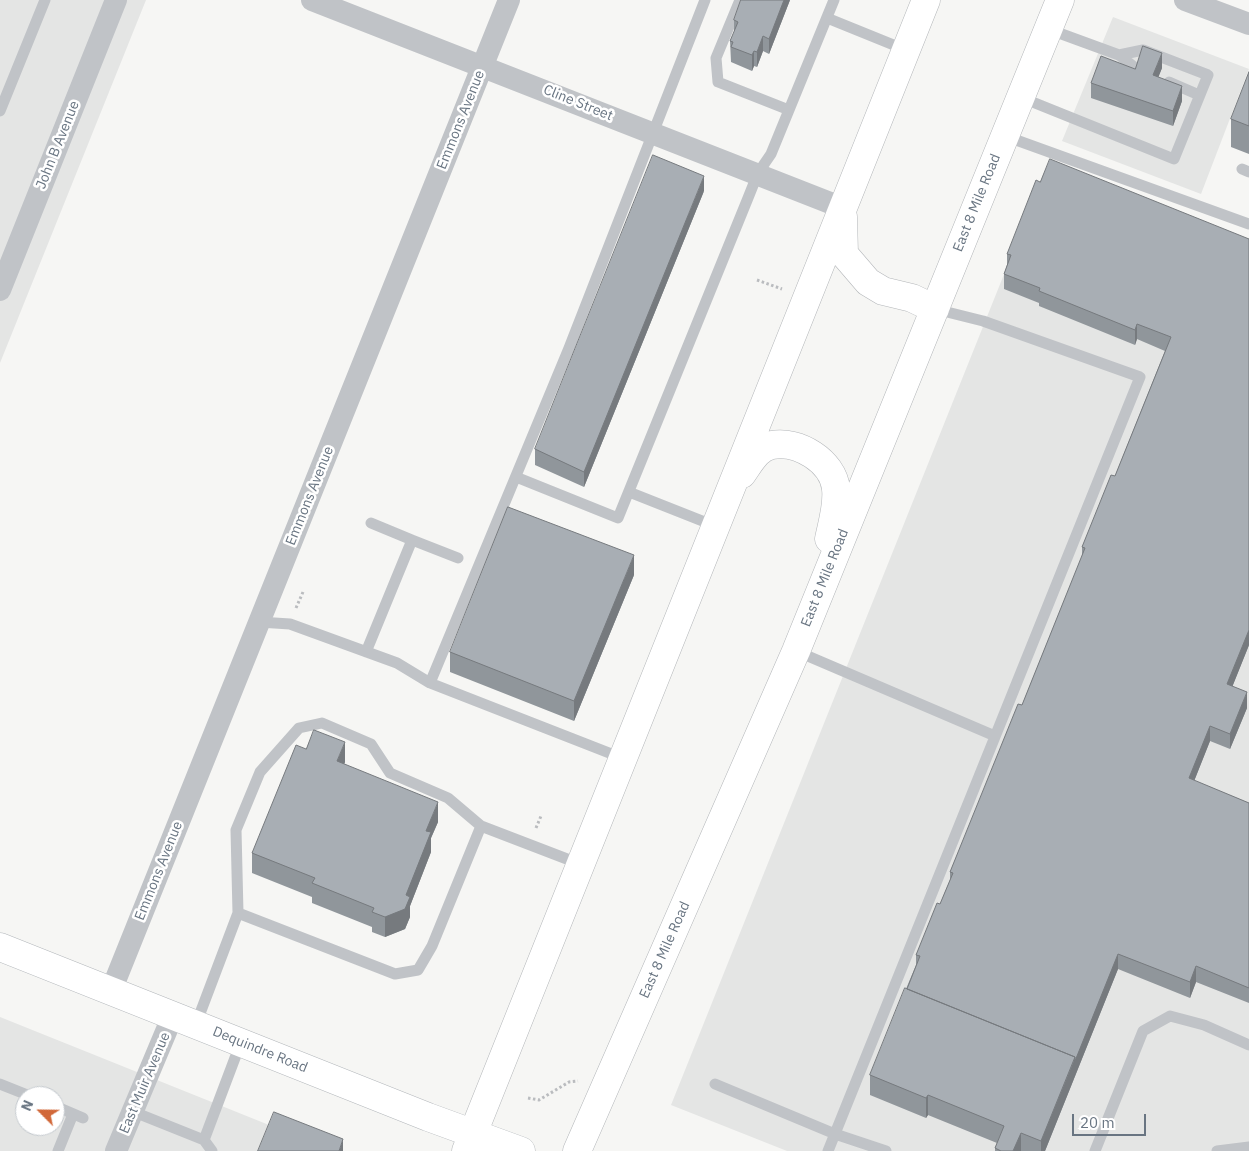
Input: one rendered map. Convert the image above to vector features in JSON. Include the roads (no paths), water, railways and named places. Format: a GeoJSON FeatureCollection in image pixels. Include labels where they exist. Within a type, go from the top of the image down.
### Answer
{"type":"FeatureCollection","features":[{"type":"Feature","properties":{"kind":"main road"},"geometry":{"type":"LineString","coordinates":[[470,1142],[926,0]]}},
{"type":"Feature","properties":{"kind":"main road","name":"East 8 Mile Road"},"geometry":{"type":"LineString","coordinates":[[577,1151],[798,645],[1060,0]]}},
{"type":"Feature","properties":{"kind":"main road"},"geometry":{"type":"LineString","coordinates":[[843,208],[844,254],[855,269],[868,282],[883,291],[912,298],[934,309]]}},
{"type":"Feature","properties":{"kind":"main road"},"geometry":{"type":"LineString","coordinates":[[715,526],[736,483],[756,453],[771,445],[789,445],[807,451],[824,464],[833,478],[836,490],[833,518],[829,541],[798,645]]}},
{"type":"Feature","properties":{"kind":"main road","name":"Dequindre Road"},"geometry":{"type":"LineString","coordinates":[[0,947],[241,1042],[470,1142],[521,1151]]}},
{"type":"Feature","properties":{"kind":"street","name":"John B Avenue"},"geometry":{"type":"LineString","coordinates":[[0,290],[116,0]]}},
{"type":"Feature","properties":{"kind":"street","name":"Cline Street"},"geometry":{"type":"LineString","coordinates":[[312,0],[758,173],[843,208]]}},
{"type":"Feature","properties":{"kind":"street","name":"Emmons Avenue"},"geometry":{"type":"LineString","coordinates":[[111,991],[509,0]]}},
{"type":"Feature","properties":{"kind":"street"},"geometry":{"type":"LineString","coordinates":[[1184,0],[1249,24]]}},
{"type":"Feature","properties":{"kind":"street","name":"East Muir Avenue"},"geometry":{"type":"LineString","coordinates":[[116,1151],[134,1112],[185,1020]]}},
{"type":"Feature","properties":{"kind":"lane"},"geometry":{"type":"LineString","coordinates":[[0,111],[45,0]]}},
{"type":"Feature","properties":{"kind":"lane"},"geometry":{"type":"LineString","coordinates":[[430,683],[516,477],[654,133],[705,0]]}},
{"type":"Feature","properties":{"kind":"lane"},"geometry":{"type":"LineString","coordinates":[[740,0],[716,58],[718,82],[789,110]]}},
{"type":"Feature","properties":{"kind":"lane"},"geometry":{"type":"LineString","coordinates":[[516,477],[618,518],[758,173],[771,154],[834,0]]}},
{"type":"Feature","properties":{"kind":"lane"},"geometry":{"type":"LineString","coordinates":[[827,18],[906,50]]}},
{"type":"Feature","properties":{"kind":"lane"},"geometry":{"type":"LineString","coordinates":[[1048,29],[1119,55],[1138,70]]}},
{"type":"Feature","properties":{"kind":"lane"},"geometry":{"type":"LineString","coordinates":[[1020,97],[1174,160],[1208,75],[1143,50],[1119,55]]}},
{"type":"Feature","properties":{"kind":"lane"},"geometry":{"type":"LineString","coordinates":[[1158,77],[1199,96]]}},
{"type":"Feature","properties":{"kind":"lane"},"geometry":{"type":"LineString","coordinates":[[1005,136],[1249,224]]}},
{"type":"Feature","properties":{"kind":"lane"},"geometry":{"type":"LineString","coordinates":[[828,1151],[1140,377],[983,321],[934,309]]}},
{"type":"Feature","properties":{"kind":"lane"},"geometry":{"type":"LineString","coordinates":[[629,492],[715,526]]}},
{"type":"Feature","properties":{"kind":"lane"},"geometry":{"type":"LineString","coordinates":[[371,523],[458,558]]}},
{"type":"Feature","properties":{"kind":"lane"},"geometry":{"type":"LineString","coordinates":[[366,652],[412,540]]}},
{"type":"Feature","properties":{"kind":"lane"},"geometry":{"type":"LineString","coordinates":[[260,622],[290,624],[397,663],[430,683],[622,758]]}},
{"type":"Feature","properties":{"kind":"lane"},"geometry":{"type":"LineString","coordinates":[[798,645],[995,736]]}},
{"type":"Feature","properties":{"kind":"lane"},"geometry":{"type":"LineString","coordinates":[[185,1020],[238,913],[236,830],[260,772],[299,728],[322,723],[371,744],[390,773],[448,798],[481,826],[580,864]]}},
{"type":"Feature","properties":{"kind":"lane"},"geometry":{"type":"LineString","coordinates":[[238,913],[395,974],[418,970],[432,946],[481,826]]}},
{"type":"Feature","properties":{"kind":"lane"},"geometry":{"type":"LineString","coordinates":[[1095,1151],[1143,1032],[1170,1016],[1204,1025],[1249,1045]]}},
{"type":"Feature","properties":{"kind":"lane"},"geometry":{"type":"LineString","coordinates":[[204,1140],[241,1042]]}},
{"type":"Feature","properties":{"kind":"lane"},"geometry":{"type":"LineString","coordinates":[[0,1084],[15,1090]]}},
{"type":"Feature","properties":{"kind":"lane"},"geometry":{"type":"LineString","coordinates":[[715,1084],[834,1134],[886,1151]]}},
{"type":"Feature","properties":{"kind":"lane"},"geometry":{"type":"LineString","coordinates":[[58,1151],[78,1116],[65,1110]]}},
{"type":"Feature","properties":{"kind":"lane"},"geometry":{"type":"LineString","coordinates":[[134,1112],[204,1140],[212,1151]]}},
{"type":"Feature","properties":{"kind":"lane"},"geometry":{"type":"LineString","coordinates":[[1217,1151],[1249,1147]]}}]}
